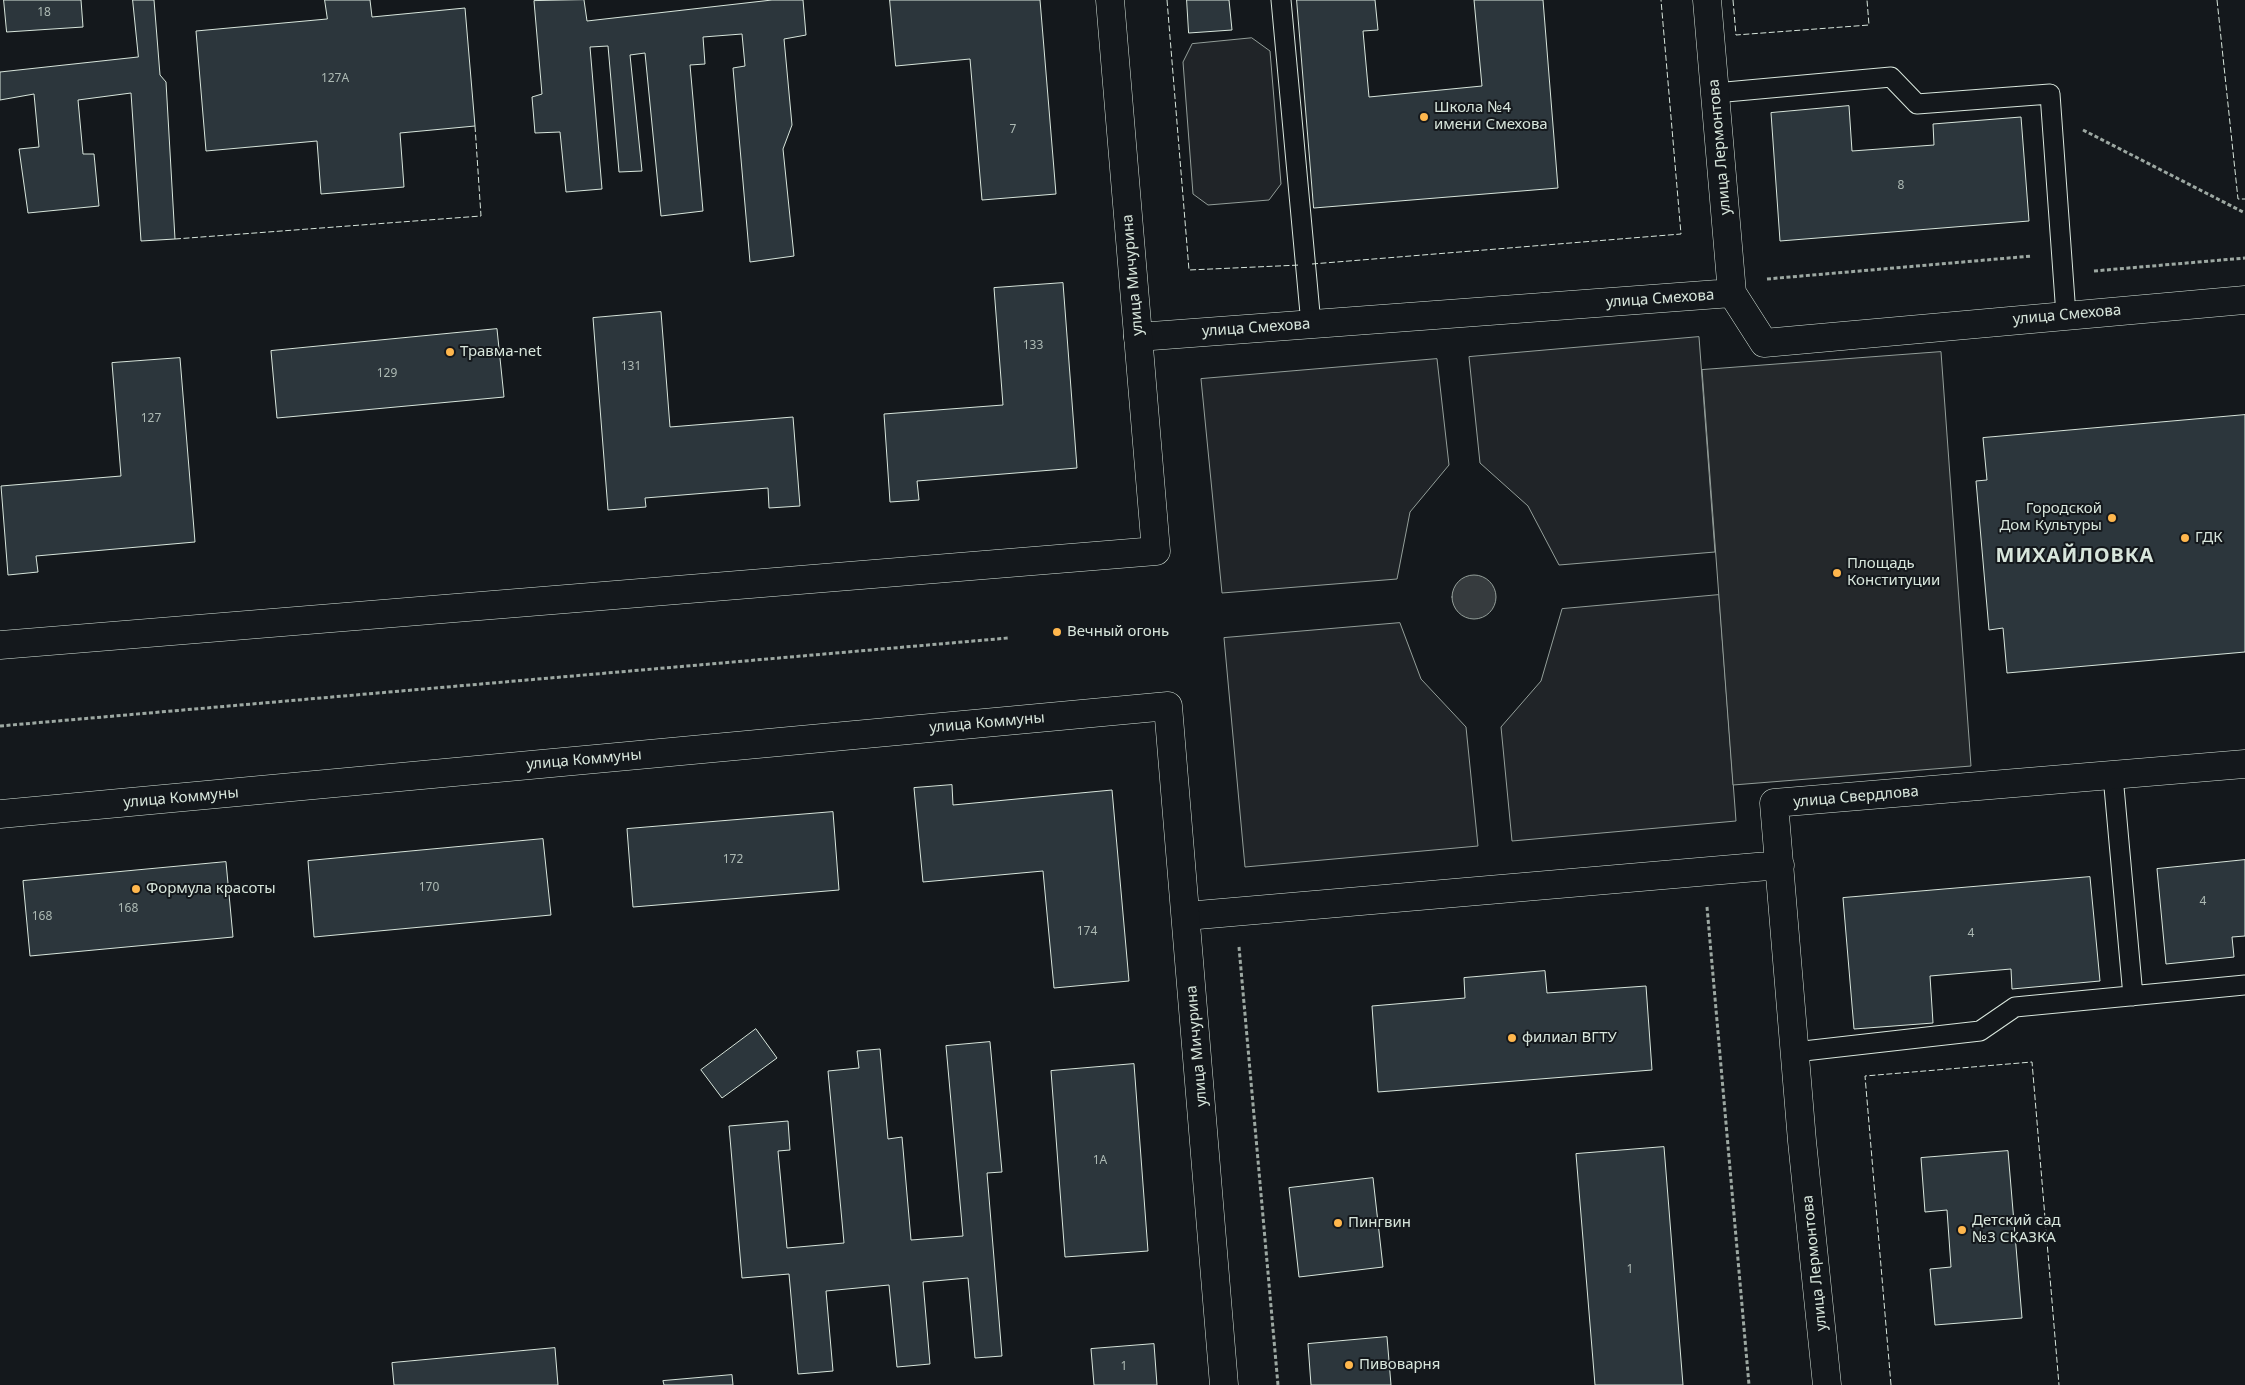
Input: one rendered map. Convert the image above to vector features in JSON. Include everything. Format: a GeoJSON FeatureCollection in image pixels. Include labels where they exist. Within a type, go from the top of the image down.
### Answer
{"type":"FeatureCollection","features":[{"type":"Feature","properties":{"kind":"street","name":"улица Мичурина"},"geometry":{"type":"LineString","coordinates":[[0,645],[1156,551],[1110,0]]}},
{"type":"Feature","properties":{"kind":"street","name":"улица Лермонтова"},"geometry":{"type":"LineString","coordinates":[[1707,0],[1732,288]]}},
{"type":"Feature","properties":{"kind":"street","name":"улица Смехова"},"geometry":{"type":"LineString","coordinates":[[1138,337],[1732,288],[1764,342],[2245,300]]}},
{"type":"Feature","properties":{"kind":"street","name":"улица Мичурина"},"geometry":{"type":"LineString","coordinates":[[1168,706],[1224,1385]]}},
{"type":"Feature","properties":{"kind":"street","name":"улица Коммуны"},"geometry":{"type":"LineString","coordinates":[[0,814],[1168,706]]}},
{"type":"Feature","properties":{"kind":"street","name":"улица Свердлова"},"geometry":{"type":"LineString","coordinates":[[1802,1141],[1774,803],[2245,764]]}},
{"type":"Feature","properties":{"kind":"street"},"geometry":{"type":"LineString","coordinates":[[1186,916],[1780,865]]}},
{"type":"Feature","properties":{"kind":"street","name":"улица Лермонтова"},"geometry":{"type":"LineString","coordinates":[[1802,1141],[1827,1385]]}},
{"type":"Feature","properties":{"kind":"lane"},"geometry":{"type":"LineString","coordinates":[[1281,0],[1311,324]]}},
{"type":"Feature","properties":{"kind":"lane"},"geometry":{"type":"LineString","coordinates":[[1715,93],[1891,76],[1917,104],[2050,94],[2066,315]]}},
{"type":"Feature","properties":{"kind":"lane"},"geometry":{"type":"LineString","coordinates":[[2113,776],[2133,996]]}},
{"type":"Feature","properties":{"kind":"lane"},"geometry":{"type":"LineString","coordinates":[[1795,1052],[1980,1031],[2015,1007],[2245,985]]}},
{"type":"Feature","properties":{"kind":"path"},"geometry":{"type":"LineString","coordinates":[[2052,113],[2245,213]]}},
{"type":"Feature","properties":{"kind":"path"},"geometry":{"type":"LineString","coordinates":[[1732,288],[2061,254],[2091,271],[2245,258]]}},
{"type":"Feature","properties":{"kind":"path"},"geometry":{"type":"LineString","coordinates":[[0,726],[1008,638]]}},
{"type":"Feature","properties":{"kind":"path"},"geometry":{"type":"LineString","coordinates":[[1704,871],[1749,1385]]}},
{"type":"Feature","properties":{"kind":"path"},"geometry":{"type":"LineString","coordinates":[[1236,912],[1278,1385]]}},
{"type":"Feature","properties":{"kind":"shaded area"},"geometry":{"type":"Polygon","coordinates":[[[1252,38],[1270,51],[1281,184],[1269,200],[1208,205],[1193,194],[1183,62],[1192,44],[1252,38]]]}},
{"type":"Feature","properties":{"kind":"shaded area"},"geometry":{"type":"Polygon","coordinates":[[[1699,337],[1715,552],[1559,565],[1528,506],[1480,463],[1469,357],[1699,337]]]}},
{"type":"Feature","properties":{"kind":"shaded area","name":"Площадь Конституции"},"geometry":{"type":"Polygon","coordinates":[[[1941,352],[1971,766],[1733,785],[1702,370],[1941,352]]]}},
{"type":"Feature","properties":{"kind":"shaded area"},"geometry":{"type":"Polygon","coordinates":[[[1437,359],[1449,465],[1410,512],[1397,579],[1222,593],[1201,379],[1437,359]]]}},
{"type":"Feature","properties":{"kind":"shaded area"},"geometry":{"type":"Polygon","coordinates":[[[1470,575],[1478,575],[1490,581],[1496,597],[1490,613],[1478,619],[1470,619],[1458,613],[1452,601],[1452,593],[1458,581],[1470,575]]]}},
{"type":"Feature","properties":{"kind":"shaded area"},"geometry":{"type":"Polygon","coordinates":[[[1719,595],[1736,821],[1512,841],[1501,727],[1541,681],[1562,609],[1719,595]]]}},
{"type":"Feature","properties":{"kind":"shaded area"},"geometry":{"type":"Polygon","coordinates":[[[1400,623],[1421,679],[1466,727],[1478,846],[1245,867],[1224,638],[1400,623]]]}},
{"type":"Feature","properties":{"kind":"building"},"geometry":{"type":"Polygon","coordinates":[[[4,0],[81,0],[83,27],[7,32],[4,0]]]}},
{"type":"Feature","properties":{"kind":"building"},"geometry":{"type":"Polygon","coordinates":[[[133,0],[154,0],[160,75],[166,82],[175,239],[141,241],[131,93],[78,100],[83,154],[94,154],[99,206],[28,213],[19,149],[39,147],[34,94],[0,100],[0,72],[138,57],[133,0]]]}},
{"type":"Feature","properties":{"kind":"building"},"geometry":{"type":"Polygon","coordinates":[[[325,0],[370,0],[372,17],[465,8],[475,126],[400,133],[404,187],[321,194],[317,141],[206,151],[196,31],[327,19],[325,0]]]}},
{"type":"Feature","properties":{"kind":"building"},"geometry":{"type":"Polygon","coordinates":[[[584,0],[587,21],[772,0],[803,0],[806,35],[784,39],[792,125],[783,149],[794,256],[750,262],[733,68],[745,66],[742,34],[703,37],[705,64],[690,65],[703,211],[661,216],[645,53],[630,55],[642,171],[619,172],[608,46],[590,47],[602,189],[566,192],[560,132],[535,133],[532,97],[542,94],[534,1],[584,0]]]}},
{"type":"Feature","properties":{"kind":"building"},"geometry":{"type":"Polygon","coordinates":[[[890,0],[1040,0],[1056,194],[982,200],[970,59],[896,66],[890,0]]]}},
{"type":"Feature","properties":{"kind":"building"},"geometry":{"type":"Polygon","coordinates":[[[1187,0],[1229,0],[1232,30],[1189,33],[1187,0]]]}},
{"type":"Feature","properties":{"kind":"building"},"geometry":{"type":"Polygon","coordinates":[[[1297,0],[1375,0],[1378,30],[1363,31],[1369,97],[1482,86],[1474,0],[1543,0],[1558,188],[1314,208],[1297,0]]]}},
{"type":"Feature","properties":{"kind":"building"},"geometry":{"type":"Polygon","coordinates":[[[1849,106],[1852,151],[1934,145],[1933,124],[2021,117],[2029,221],[1780,241],[1771,113],[1849,106]]]}},
{"type":"Feature","properties":{"kind":"building"},"geometry":{"type":"Polygon","coordinates":[[[1063,283],[1077,468],[917,481],[919,500],[890,502],[884,414],[1003,405],[994,288],[1063,283]]]}},
{"type":"Feature","properties":{"kind":"building"},"geometry":{"type":"Polygon","coordinates":[[[661,312],[670,427],[793,417],[800,506],[769,508],[768,488],[645,498],[646,507],[608,510],[593,318],[661,312]]]}},
{"type":"Feature","properties":{"kind":"building"},"geometry":{"type":"Polygon","coordinates":[[[497,329],[504,397],[277,418],[271,351],[497,329]]]}},
{"type":"Feature","properties":{"kind":"building"},"geometry":{"type":"Polygon","coordinates":[[[180,358],[195,542],[36,556],[38,572],[8,575],[1,486],[121,476],[112,363],[180,358]]]}},
{"type":"Feature","properties":{"kind":"building","name":"Городской Дом Культуры"},"geometry":{"type":"Polygon","coordinates":[[[2245,415],[2245,652],[2007,673],[2003,628],[1989,630],[1976,481],[1987,480],[1983,438],[2245,415]]]}},
{"type":"Feature","properties":{"kind":"building"},"geometry":{"type":"Polygon","coordinates":[[[952,785],[953,805],[1112,790],[1129,981],[1054,988],[1043,871],[923,882],[914,788],[952,785]]]}},
{"type":"Feature","properties":{"kind":"building"},"geometry":{"type":"Polygon","coordinates":[[[833,812],[839,890],[633,907],[627,829],[833,812]]]}},
{"type":"Feature","properties":{"kind":"building"},"geometry":{"type":"Polygon","coordinates":[[[543,839],[551,915],[314,937],[308,861],[543,839]]]}},
{"type":"Feature","properties":{"kind":"building"},"geometry":{"type":"Polygon","coordinates":[[[2245,860],[2245,936],[2232,937],[2234,957],[2166,964],[2157,869],[2245,860]]]}},
{"type":"Feature","properties":{"kind":"building"},"geometry":{"type":"Polygon","coordinates":[[[226,862],[233,937],[30,956],[23,881],[226,862]]]}},
{"type":"Feature","properties":{"kind":"building"},"geometry":{"type":"Polygon","coordinates":[[[2090,877],[2100,981],[2012,989],[2011,969],[1930,976],[1933,1023],[1854,1029],[1843,898],[2090,877]]]}},
{"type":"Feature","properties":{"kind":"building","name":"филиал ВГТУ"},"geometry":{"type":"Polygon","coordinates":[[[1545,971],[1547,993],[1646,986],[1652,1070],[1378,1092],[1372,1006],[1465,998],[1464,978],[1545,971]]]}},
{"type":"Feature","properties":{"kind":"building"},"geometry":{"type":"Polygon","coordinates":[[[756,1029],[777,1058],[722,1098],[701,1070],[756,1029]]]}},
{"type":"Feature","properties":{"kind":"building"},"geometry":{"type":"Polygon","coordinates":[[[990,1042],[1002,1172],[987,1173],[1002,1356],[975,1358],[968,1278],[923,1282],[930,1364],[897,1367],[889,1285],[826,1291],[833,1371],[798,1374],[789,1274],[742,1278],[729,1126],[788,1121],[790,1150],[778,1151],[787,1248],[844,1243],[828,1071],[859,1068],[857,1051],[880,1049],[888,1139],[902,1137],[911,1240],[963,1236],[946,1046],[990,1042]]]}},
{"type":"Feature","properties":{"kind":"building"},"geometry":{"type":"Polygon","coordinates":[[[1134,1064],[1148,1251],[1065,1257],[1051,1071],[1134,1064]]]}},
{"type":"Feature","properties":{"kind":"building"},"geometry":{"type":"Polygon","coordinates":[[[1664,1147],[1683,1385],[1595,1385],[1576,1154],[1664,1147]]]}},
{"type":"Feature","properties":{"kind":"building"},"geometry":{"type":"Polygon","coordinates":[[[2008,1151],[2022,1318],[1935,1325],[1930,1269],[1951,1267],[1947,1210],[1925,1212],[1921,1158],[2008,1151]]]}},
{"type":"Feature","properties":{"kind":"building"},"geometry":{"type":"Polygon","coordinates":[[[1373,1178],[1383,1267],[1299,1277],[1289,1188],[1373,1178]]]}},
{"type":"Feature","properties":{"kind":"building","name":"Пивоварня"},"geometry":{"type":"Polygon","coordinates":[[[1387,1337],[1391,1385],[1311,1385],[1308,1344],[1387,1337]]]}},
{"type":"Feature","properties":{"kind":"building"},"geometry":{"type":"Polygon","coordinates":[[[1154,1344],[1157,1385],[1094,1385],[1091,1349],[1154,1344]]]}},
{"type":"Feature","properties":{"kind":"building"},"geometry":{"type":"Polygon","coordinates":[[[555,1348],[558,1385],[394,1385],[392,1363],[555,1348]]]}},
{"type":"Feature","properties":{"kind":"building"},"geometry":{"type":"Polygon","coordinates":[[[732,1375],[733,1385],[664,1385],[663,1381],[732,1375]]]}},
{"type":"Feature","properties":{"kind":"fence"},"geometry":{"type":"LineString","coordinates":[[1167,0],[1189,270],[1300,265]]}},
{"type":"Feature","properties":{"kind":"fence"},"geometry":{"type":"LineString","coordinates":[[1312,264],[1681,234],[1661,0]]}},
{"type":"Feature","properties":{"kind":"fence"},"geometry":{"type":"LineString","coordinates":[[1733,0],[1736,35],[1869,25],[1867,0]]}},
{"type":"Feature","properties":{"kind":"fence"},"geometry":{"type":"LineString","coordinates":[[2217,0],[2238,199],[2245,199]]}},
{"type":"Feature","properties":{"kind":"fence"},"geometry":{"type":"LineString","coordinates":[[175,239],[481,216],[475,126]]}},
{"type":"Feature","properties":{"kind":"fence"},"geometry":{"type":"LineString","coordinates":[[1891,1385],[1865,1076],[2032,1062],[2059,1385]]}},
{"type":"Feature","properties":{"kind":"place","name":"Школа №4 имени Смехова"},"geometry":{"type":"Point","coordinates":[1424,117]}},
{"type":"Feature","properties":{"kind":"place","name":"Травма-net"},"geometry":{"type":"Point","coordinates":[450,352]}},
{"type":"Feature","properties":{"kind":"place","name":"Городской Дом Культуры"},"geometry":{"type":"Point","coordinates":[2112,518]}},
{"type":"Feature","properties":{"kind":"place","name":"ГДК"},"geometry":{"type":"Point","coordinates":[2185,538]}},
{"type":"Feature","properties":{"kind":"place","name":"Площадь Конституции"},"geometry":{"type":"Point","coordinates":[1837,573]}},
{"type":"Feature","properties":{"kind":"place","name":"Вечный огонь"},"geometry":{"type":"Point","coordinates":[1057,632]}},
{"type":"Feature","properties":{"kind":"place","name":"Формула красоты"},"geometry":{"type":"Point","coordinates":[136,889]}},
{"type":"Feature","properties":{"kind":"place","name":"филиал ВГТУ"},"geometry":{"type":"Point","coordinates":[1512,1038]}},
{"type":"Feature","properties":{"kind":"place","name":"Пингвин"},"geometry":{"type":"Point","coordinates":[1338,1223]}},
{"type":"Feature","properties":{"kind":"place","name":"Детский сад №3 СКАЗКА"},"geometry":{"type":"Point","coordinates":[1962,1230]}},
{"type":"Feature","properties":{"kind":"place","name":"Пивоварня"},"geometry":{"type":"Point","coordinates":[1349,1365]}},
{"type":"Feature","properties":{"kind":"district","name":"МИХАЙЛОВКА"},"geometry":{"type":"Point","coordinates":[2075,556]}}]}
